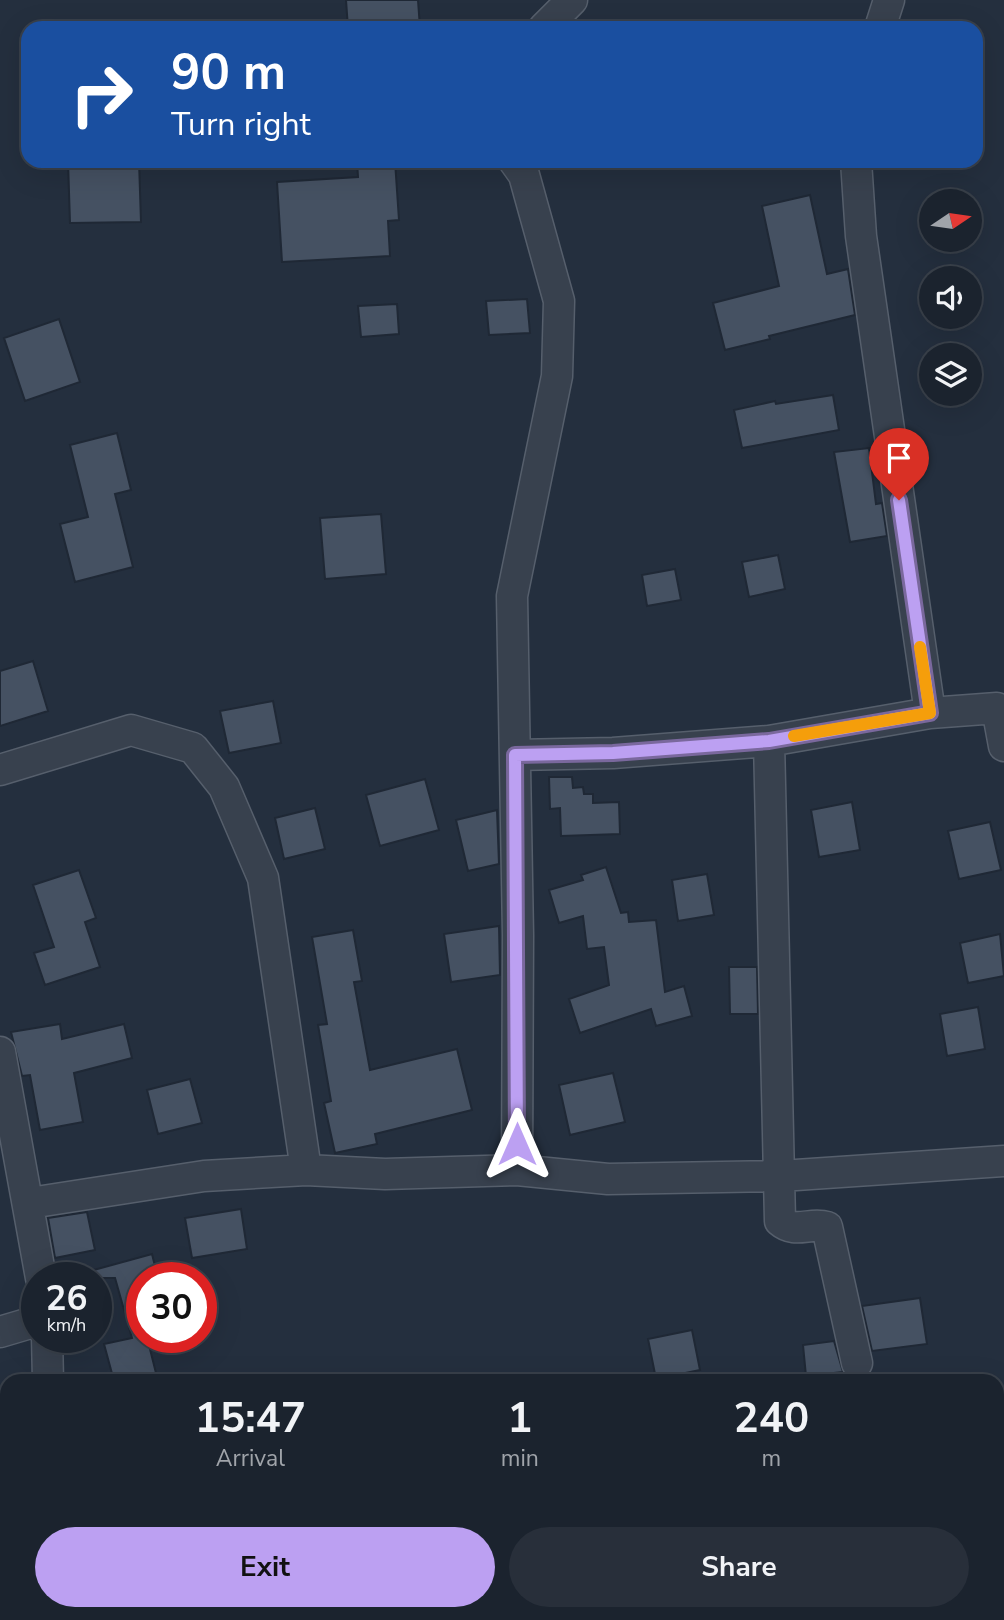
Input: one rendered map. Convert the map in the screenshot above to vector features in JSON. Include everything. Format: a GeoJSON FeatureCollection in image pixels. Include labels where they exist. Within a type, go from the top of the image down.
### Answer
{"type":"FeatureCollection","features":[{"type":"Feature","properties":{"kind":"street"},"geometry":{"type":"LineString","coordinates":[[551,21],[572,0]]}},
{"type":"Feature","properties":{"kind":"street"},"geometry":{"type":"LineString","coordinates":[[882,21],[889,0]]}},
{"type":"Feature","properties":{"kind":"street"},"geometry":{"type":"LineString","coordinates":[[517,1170],[512,596],[557,376],[559,301],[524,175],[519,168]]}},
{"type":"Feature","properties":{"kind":"street"},"geometry":{"type":"LineString","coordinates":[[856,168],[861,236],[930,713]]}},
{"type":"Feature","properties":{"kind":"street"},"geometry":{"type":"LineString","coordinates":[[515,755],[613,753],[769,741],[930,713],[997,708],[1004,746]]}},
{"type":"Feature","properties":{"kind":"street"},"geometry":{"type":"LineString","coordinates":[[0,769],[131,730],[193,748],[224,787],[263,878],[306,1170]]}},
{"type":"Feature","properties":{"kind":"street"},"geometry":{"type":"LineString","coordinates":[[769,741],[780,1221],[795,1229],[817,1224],[827,1227],[857,1363]]}},
{"type":"Feature","properties":{"kind":"street"},"geometry":{"type":"LineString","coordinates":[[0,1052],[30,1203],[39,1262]]}},
{"type":"Feature","properties":{"kind":"street"},"geometry":{"type":"LineString","coordinates":[[30,1203],[204,1176],[306,1170],[385,1174],[517,1170],[608,1179],[781,1177],[1004,1161]]}},
{"type":"Feature","properties":{"kind":"street"},"geometry":{"type":"LineString","coordinates":[[0,1332],[21,1326]]}},
{"type":"Feature","properties":{"kind":"street"},"geometry":{"type":"LineString","coordinates":[[47,1353],[48,1374]]}},
{"type":"Feature","properties":{"kind":"building"},"geometry":{"type":"Polygon","coordinates":[[[346,0],[418,0],[420,21],[348,21],[346,0]]]}},
{"type":"Feature","properties":{"kind":"building"},"geometry":{"type":"Polygon","coordinates":[[[68,168],[139,168],[141,222],[70,223],[68,168]]]}},
{"type":"Feature","properties":{"kind":"building"},"geometry":{"type":"Polygon","coordinates":[[[357,168],[395,168],[399,220],[388,221],[390,256],[282,262],[277,182],[358,177],[357,168]]]}},
{"type":"Feature","properties":{"kind":"building"},"geometry":{"type":"Polygon","coordinates":[[[810,195],[827,274],[848,269],[855,315],[725,350],[713,303],[779,286],[762,206],[810,195]]]}},
{"type":"Feature","properties":{"kind":"building"},"geometry":{"type":"Polygon","coordinates":[[[527,299],[530,333],[489,335],[486,301],[527,299]]]}},
{"type":"Feature","properties":{"kind":"building"},"geometry":{"type":"Polygon","coordinates":[[[397,304],[399,334],[361,337],[358,306],[397,304]]]}},
{"type":"Feature","properties":{"kind":"building"},"geometry":{"type":"Polygon","coordinates":[[[59,319],[80,382],[25,401],[4,338],[59,319]]]}},
{"type":"Feature","properties":{"kind":"building"},"geometry":{"type":"Polygon","coordinates":[[[833,395],[839,430],[742,448],[734,410],[775,401],[776,404],[833,395]]]}},
{"type":"Feature","properties":{"kind":"building"},"geometry":{"type":"Polygon","coordinates":[[[117,433],[131,490],[115,494],[133,567],[75,582],[60,524],[88,517],[70,445],[117,433]]]}},
{"type":"Feature","properties":{"kind":"building"},"geometry":{"type":"Polygon","coordinates":[[[869,448],[876,504],[882,503],[887,536],[850,542],[834,452],[869,448]]]}},
{"type":"Feature","properties":{"kind":"building"},"geometry":{"type":"Polygon","coordinates":[[[381,514],[386,574],[325,579],[320,518],[381,514]]]}},
{"type":"Feature","properties":{"kind":"building"},"geometry":{"type":"Polygon","coordinates":[[[778,555],[785,589],[749,597],[742,562],[778,555]]]}},
{"type":"Feature","properties":{"kind":"building"},"geometry":{"type":"Polygon","coordinates":[[[675,569],[681,600],[647,606],[642,575],[675,569]]]}},
{"type":"Feature","properties":{"kind":"building"},"geometry":{"type":"Polygon","coordinates":[[[33,661],[48,711],[0,726],[0,671],[33,661]]]}},
{"type":"Feature","properties":{"kind":"building"},"geometry":{"type":"Polygon","coordinates":[[[273,701],[281,743],[229,753],[220,711],[273,701]]]}},
{"type":"Feature","properties":{"kind":"building"},"geometry":{"type":"Polygon","coordinates":[[[549,777],[572,777],[573,788],[583,787],[584,794],[593,794],[593,803],[619,802],[620,834],[561,836],[560,808],[550,809],[549,777]]]}},
{"type":"Feature","properties":{"kind":"building"},"geometry":{"type":"Polygon","coordinates":[[[425,779],[439,830],[380,846],[366,795],[425,779]]]}},
{"type":"Feature","properties":{"kind":"building"},"geometry":{"type":"Polygon","coordinates":[[[852,802],[860,850],[819,857],[811,810],[852,802]]]}},
{"type":"Feature","properties":{"kind":"building"},"geometry":{"type":"Polygon","coordinates":[[[315,808],[325,849],[284,859],[275,818],[315,808]]]}},
{"type":"Feature","properties":{"kind":"building"},"geometry":{"type":"Polygon","coordinates":[[[497,810],[499,864],[468,871],[456,820],[497,810]]]}},
{"type":"Feature","properties":{"kind":"building"},"geometry":{"type":"Polygon","coordinates":[[[990,822],[1001,870],[959,879],[948,831],[990,822]]]}},
{"type":"Feature","properties":{"kind":"building"},"geometry":{"type":"Polygon","coordinates":[[[606,867],[621,913],[628,912],[629,922],[656,920],[665,992],[684,986],[692,1016],[656,1026],[651,1009],[580,1033],[569,999],[609,985],[604,947],[587,949],[583,916],[559,923],[549,890],[583,880],[581,875],[606,867]]]}},
{"type":"Feature","properties":{"kind":"building"},"geometry":{"type":"Polygon","coordinates":[[[79,870],[96,918],[85,922],[100,967],[45,985],[34,953],[54,947],[33,885],[79,870]]]}},
{"type":"Feature","properties":{"kind":"building"},"geometry":{"type":"Polygon","coordinates":[[[707,874],[714,915],[678,921],[672,880],[707,874]]]}},
{"type":"Feature","properties":{"kind":"building"},"geometry":{"type":"Polygon","coordinates":[[[499,926],[500,975],[451,982],[444,934],[499,926]]]}},
{"type":"Feature","properties":{"kind":"building"},"geometry":{"type":"Polygon","coordinates":[[[353,930],[362,981],[354,982],[370,1070],[457,1049],[472,1110],[375,1134],[377,1144],[335,1153],[324,1103],[331,1101],[318,1025],[327,1024],[312,937],[353,930]]]}},
{"type":"Feature","properties":{"kind":"building"},"geometry":{"type":"Polygon","coordinates":[[[1000,934],[1004,976],[968,983],[960,943],[1000,934]]]}},
{"type":"Feature","properties":{"kind":"building"},"geometry":{"type":"Polygon","coordinates":[[[729,967],[757,967],[758,1014],[730,1014],[729,967]]]}},
{"type":"Feature","properties":{"kind":"building"},"geometry":{"type":"Polygon","coordinates":[[[978,1007],[985,1049],[947,1056],[940,1014],[978,1007]]]}},
{"type":"Feature","properties":{"kind":"building"},"geometry":{"type":"Polygon","coordinates":[[[60,1024],[62,1039],[124,1024],[132,1058],[74,1073],[83,1122],[40,1130],[30,1075],[22,1076],[11,1032],[60,1024]]]}},
{"type":"Feature","properties":{"kind":"building"},"geometry":{"type":"Polygon","coordinates":[[[613,1073],[625,1122],[570,1135],[559,1085],[613,1073]]]}},
{"type":"Feature","properties":{"kind":"building"},"geometry":{"type":"Polygon","coordinates":[[[190,1079],[202,1123],[158,1134],[147,1090],[190,1079]]]}},
{"type":"Feature","properties":{"kind":"building"},"geometry":{"type":"Polygon","coordinates":[[[241,1209],[247,1249],[192,1258],[185,1218],[241,1209]]]}},
{"type":"Feature","properties":{"kind":"building"},"geometry":{"type":"Polygon","coordinates":[[[87,1212],[95,1250],[55,1258],[48,1218],[87,1212]]]}},
{"type":"Feature","properties":{"kind":"building"},"geometry":{"type":"Polygon","coordinates":[[[152,1254],[154,1262],[126,1262],[126,1317],[115,1278],[112,1278],[112,1265],[152,1254]]]}},
{"type":"Feature","properties":{"kind":"building"},"geometry":{"type":"Polygon","coordinates":[[[920,1298],[927,1344],[872,1351],[862,1306],[920,1298]]]}},
{"type":"Feature","properties":{"kind":"building"},"geometry":{"type":"Polygon","coordinates":[[[692,1330],[700,1370],[680,1374],[655,1374],[648,1339],[692,1330]]]}},
{"type":"Feature","properties":{"kind":"building"},"geometry":{"type":"Polygon","coordinates":[[[126,1339],[126,1353],[151,1353],[156,1374],[112,1374],[106,1353],[112,1353],[112,1342],[126,1339]]]}},
{"type":"Feature","properties":{"kind":"building"},"geometry":{"type":"Polygon","coordinates":[[[834,1341],[843,1372],[806,1374],[803,1345],[834,1341]]]}},
{"type":"Feature","properties":{"kind":"slow traffic"},"geometry":{"type":"LineString","coordinates":[[794,736],[930,713],[920,647]]}},
{"type":"Feature","properties":{"kind":"route"},"geometry":{"type":"LineString","coordinates":[[517,1144],[515,755],[613,753],[769,741],[930,713],[899,500]]}}]}
